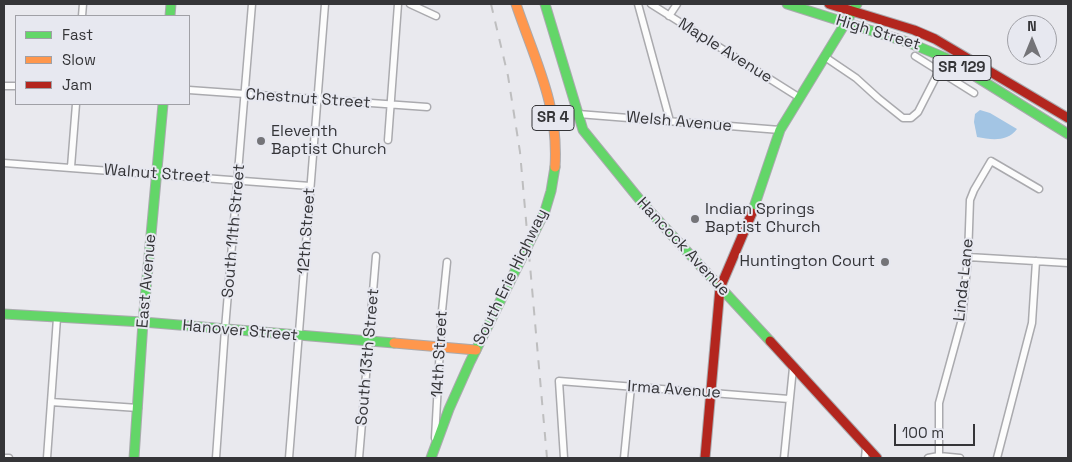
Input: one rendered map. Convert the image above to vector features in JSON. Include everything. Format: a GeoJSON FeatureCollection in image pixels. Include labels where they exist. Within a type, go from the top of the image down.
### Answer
{"type":"FeatureCollection","features":[{"type":"Feature","properties":{"kind":"main road","name":"South Erie Highway"},"geometry":{"type":"LineString","coordinates":[[430,458],[455,393],[541,220],[549,200],[553,182],[555,139],[552,109],[516,4]]}},
{"type":"Feature","properties":{"kind":"main road","name":"Hancock Avenue"},"geometry":{"type":"LineString","coordinates":[[545,4],[583,130],[644,205],[877,458]]}},
{"type":"Feature","properties":{"kind":"main road","name":"High Street"},"geometry":{"type":"LineString","coordinates":[[787,4],[846,24],[907,40],[946,58],[1068,134]]}},
{"type":"Feature","properties":{"kind":"main road","name":"High Street"},"geometry":{"type":"LineString","coordinates":[[829,4],[855,7],[935,39],[1068,118]]}},
{"type":"Feature","properties":{"kind":"main road"},"geometry":{"type":"LineString","coordinates":[[705,458],[720,288],[750,218],[780,130],[855,7]]}},
{"type":"Feature","properties":{"kind":"main road","name":"East Avenue"},"geometry":{"type":"LineString","coordinates":[[134,458],[143,322],[162,105]]}},
{"type":"Feature","properties":{"kind":"main road","name":"Hanover Street"},"geometry":{"type":"LineString","coordinates":[[4,314],[143,322],[476,350]]}},
{"type":"Feature","properties":{"kind":"street","name":"South 11th Street"},"geometry":{"type":"LineString","coordinates":[[216,458],[252,4]]}},
{"type":"Feature","properties":{"kind":"street","name":"12th Street"},"geometry":{"type":"LineString","coordinates":[[289,458],[325,4]]}},
{"type":"Feature","properties":{"kind":"street"},"geometry":{"type":"LineString","coordinates":[[388,140],[398,4]]}},
{"type":"Feature","properties":{"kind":"street"},"geometry":{"type":"LineString","coordinates":[[410,4],[436,16]]}},
{"type":"Feature","properties":{"kind":"street"},"geometry":{"type":"LineString","coordinates":[[638,4],[670,121]]}},
{"type":"Feature","properties":{"kind":"street","name":"Maple Avenue"},"geometry":{"type":"LineString","coordinates":[[651,4],[800,98]]}},
{"type":"Feature","properties":{"kind":"street"},"geometry":{"type":"LineString","coordinates":[[669,16],[676,4]]}},
{"type":"Feature","properties":{"kind":"street"},"geometry":{"type":"LineString","coordinates":[[915,56],[974,93]]}},
{"type":"Feature","properties":{"kind":"street"},"geometry":{"type":"LineString","coordinates":[[825,58],[856,78],[903,118],[911,118],[918,112],[939,71]]}},
{"type":"Feature","properties":{"kind":"street","name":"Chestnut Street"},"geometry":{"type":"LineString","coordinates":[[190,90],[427,107]]}},
{"type":"Feature","properties":{"kind":"street"},"geometry":{"type":"LineString","coordinates":[[71,167],[76,105]]}},
{"type":"Feature","properties":{"kind":"street","name":"Welsh Avenue"},"geometry":{"type":"LineString","coordinates":[[578,114],[780,130]]}},
{"type":"Feature","properties":{"kind":"street","name":"Linda Lane"},"geometry":{"type":"LineString","coordinates":[[939,456],[939,403],[962,319],[968,257],[970,200],[991,161],[1039,189]]}},
{"type":"Feature","properties":{"kind":"street","name":"Walnut Street"},"geometry":{"type":"LineString","coordinates":[[4,163],[310,186]]}},
{"type":"Feature","properties":{"kind":"street","name":"South 13th Street"},"geometry":{"type":"LineString","coordinates":[[360,458],[376,256]]}},
{"type":"Feature","properties":{"kind":"street"},"geometry":{"type":"LineString","coordinates":[[968,257],[1068,263]]}},
{"type":"Feature","properties":{"kind":"street"},"geometry":{"type":"LineString","coordinates":[[997,458],[1032,323],[1036,261]]}},
{"type":"Feature","properties":{"kind":"street","name":"14th Street"},"geometry":{"type":"LineString","coordinates":[[434,447],[447,262]]}},
{"type":"Feature","properties":{"kind":"street"},"geometry":{"type":"LineString","coordinates":[[47,458],[57,318]]}},
{"type":"Feature","properties":{"kind":"street"},"geometry":{"type":"LineString","coordinates":[[784,458],[789,399],[794,368]]}},
{"type":"Feature","properties":{"kind":"street","name":"Irma Avenue"},"geometry":{"type":"LineString","coordinates":[[564,458],[559,381],[789,399]]}},
{"type":"Feature","properties":{"kind":"street"},"geometry":{"type":"LineString","coordinates":[[624,458],[631,386]]}},
{"type":"Feature","properties":{"kind":"street"},"geometry":{"type":"LineString","coordinates":[[51,402],[138,408]]}},
{"type":"Feature","properties":{"kind":"street"},"geometry":{"type":"LineString","coordinates":[[865,458],[866,447]]}},
{"type":"Feature","properties":{"kind":"street"},"geometry":{"type":"LineString","coordinates":[[928,458],[939,456],[960,458]]}},
{"type":"Feature","properties":{"kind":"street"},"geometry":{"type":"LineString","coordinates":[[4,458],[9,458]]}},
{"type":"Feature","properties":{"kind":"water"},"geometry":{"type":"Polygon","coordinates":[[[980,110],[990,113],[1017,129],[1009,136],[999,139],[977,137],[974,122],[975,114],[980,110]]]}},
{"type":"Feature","properties":{"kind":"railway"},"geometry":{"type":"LineString","coordinates":[[491,4],[508,76],[520,152],[547,458]]}},
{"type":"Feature","properties":{"kind":"traffic: fast"},"geometry":{"type":"LineString","coordinates":[[170,15],[171,4]]}},
{"type":"Feature","properties":{"kind":"traffic: fast"},"geometry":{"type":"LineString","coordinates":[[545,4],[583,130],[644,205],[770,341]]}},
{"type":"Feature","properties":{"kind":"traffic: fast"},"geometry":{"type":"LineString","coordinates":[[787,4],[907,42],[946,58],[1068,134]]}},
{"type":"Feature","properties":{"kind":"traffic: fast"},"geometry":{"type":"LineString","coordinates":[[752,213],[780,130],[857,4]]}},
{"type":"Feature","properties":{"kind":"traffic: fast"},"geometry":{"type":"LineString","coordinates":[[134,458],[143,322],[163,105]]}},
{"type":"Feature","properties":{"kind":"traffic: fast"},"geometry":{"type":"LineString","coordinates":[[431,458],[449,409],[470,362],[545,211],[555,167]]}},
{"type":"Feature","properties":{"kind":"traffic: fast"},"geometry":{"type":"LineString","coordinates":[[4,314],[143,322],[394,343]]}},
{"type":"Feature","properties":{"kind":"traffic: slow"},"geometry":{"type":"LineString","coordinates":[[516,4],[538,64],[549,103],[555,144],[555,167]]}},
{"type":"Feature","properties":{"kind":"traffic: slow"},"geometry":{"type":"LineString","coordinates":[[394,343],[476,350]]}},
{"type":"Feature","properties":{"kind":"traffic: jam"},"geometry":{"type":"LineString","coordinates":[[829,4],[914,30],[935,39],[1068,118]]}},
{"type":"Feature","properties":{"kind":"traffic: jam"},"geometry":{"type":"LineString","coordinates":[[705,458],[720,288],[752,213]]}},
{"type":"Feature","properties":{"kind":"traffic: jam"},"geometry":{"type":"LineString","coordinates":[[770,341],[877,458]]}},
{"type":"Feature","properties":{"kind":"place","name":"Eleventh Baptist Church"},"geometry":{"type":"Point","coordinates":[261,141]}},
{"type":"Feature","properties":{"kind":"place","name":"Indian Springs Baptist Church"},"geometry":{"type":"Point","coordinates":[695,219]}},
{"type":"Feature","properties":{"kind":"place","name":"Huntington Court"},"geometry":{"type":"Point","coordinates":[885,262]}}]}
